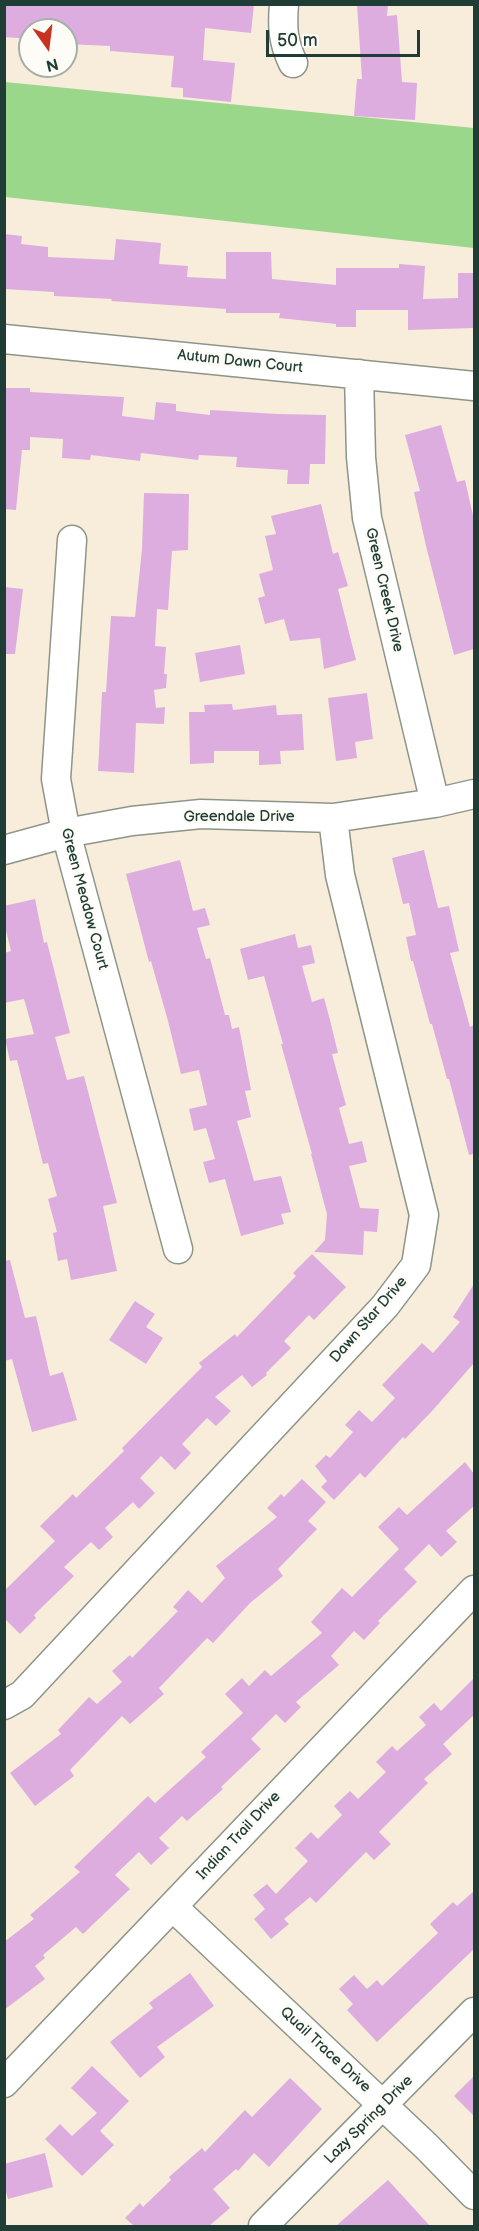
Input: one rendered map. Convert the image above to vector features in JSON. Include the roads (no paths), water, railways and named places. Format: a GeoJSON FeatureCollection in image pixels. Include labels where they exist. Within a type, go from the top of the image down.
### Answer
{"type":"FeatureCollection","features":[{"type":"Feature","properties":{"kind":"street"},"geometry":{"type":"LineString","coordinates":[[284,4],[285,45],[293,63]]}},
{"type":"Feature","properties":{"kind":"street","name":"Autum Dawn Court"},"geometry":{"type":"LineString","coordinates":[[4,339],[474,386]]}},
{"type":"Feature","properties":{"kind":"street","name":"Green Creek Drive"},"geometry":{"type":"LineString","coordinates":[[359,374],[361,457],[368,518],[435,803]]}},
{"type":"Feature","properties":{"kind":"street","name":"Green Meadow Court"},"geometry":{"type":"LineString","coordinates":[[72,540],[56,779],[66,833],[178,1249]]}},
{"type":"Feature","properties":{"kind":"street","name":"Greendale Drive"},"geometry":{"type":"LineString","coordinates":[[4,850],[66,833],[132,821],[201,814],[333,818],[435,803],[474,794]]}},
{"type":"Feature","properties":{"kind":"street","name":"Dawn Star Drive"},"geometry":{"type":"LineString","coordinates":[[4,1705],[22,1695],[38,1678],[385,1306],[416,1265],[423,1215],[340,875],[333,818]]}},
{"type":"Feature","properties":{"kind":"street","name":"Indian Trail Drive"},"geometry":{"type":"LineString","coordinates":[[4,2083],[474,1590]]}},
{"type":"Feature","properties":{"kind":"street","name":"Quail Trace Drive"},"geometry":{"type":"LineString","coordinates":[[173,1907],[384,2106],[474,2195]]}},
{"type":"Feature","properties":{"kind":"street","name":"Lazy Spring Drive"},"geometry":{"type":"LineString","coordinates":[[263,2226],[384,2106],[474,2012]]}}]}
